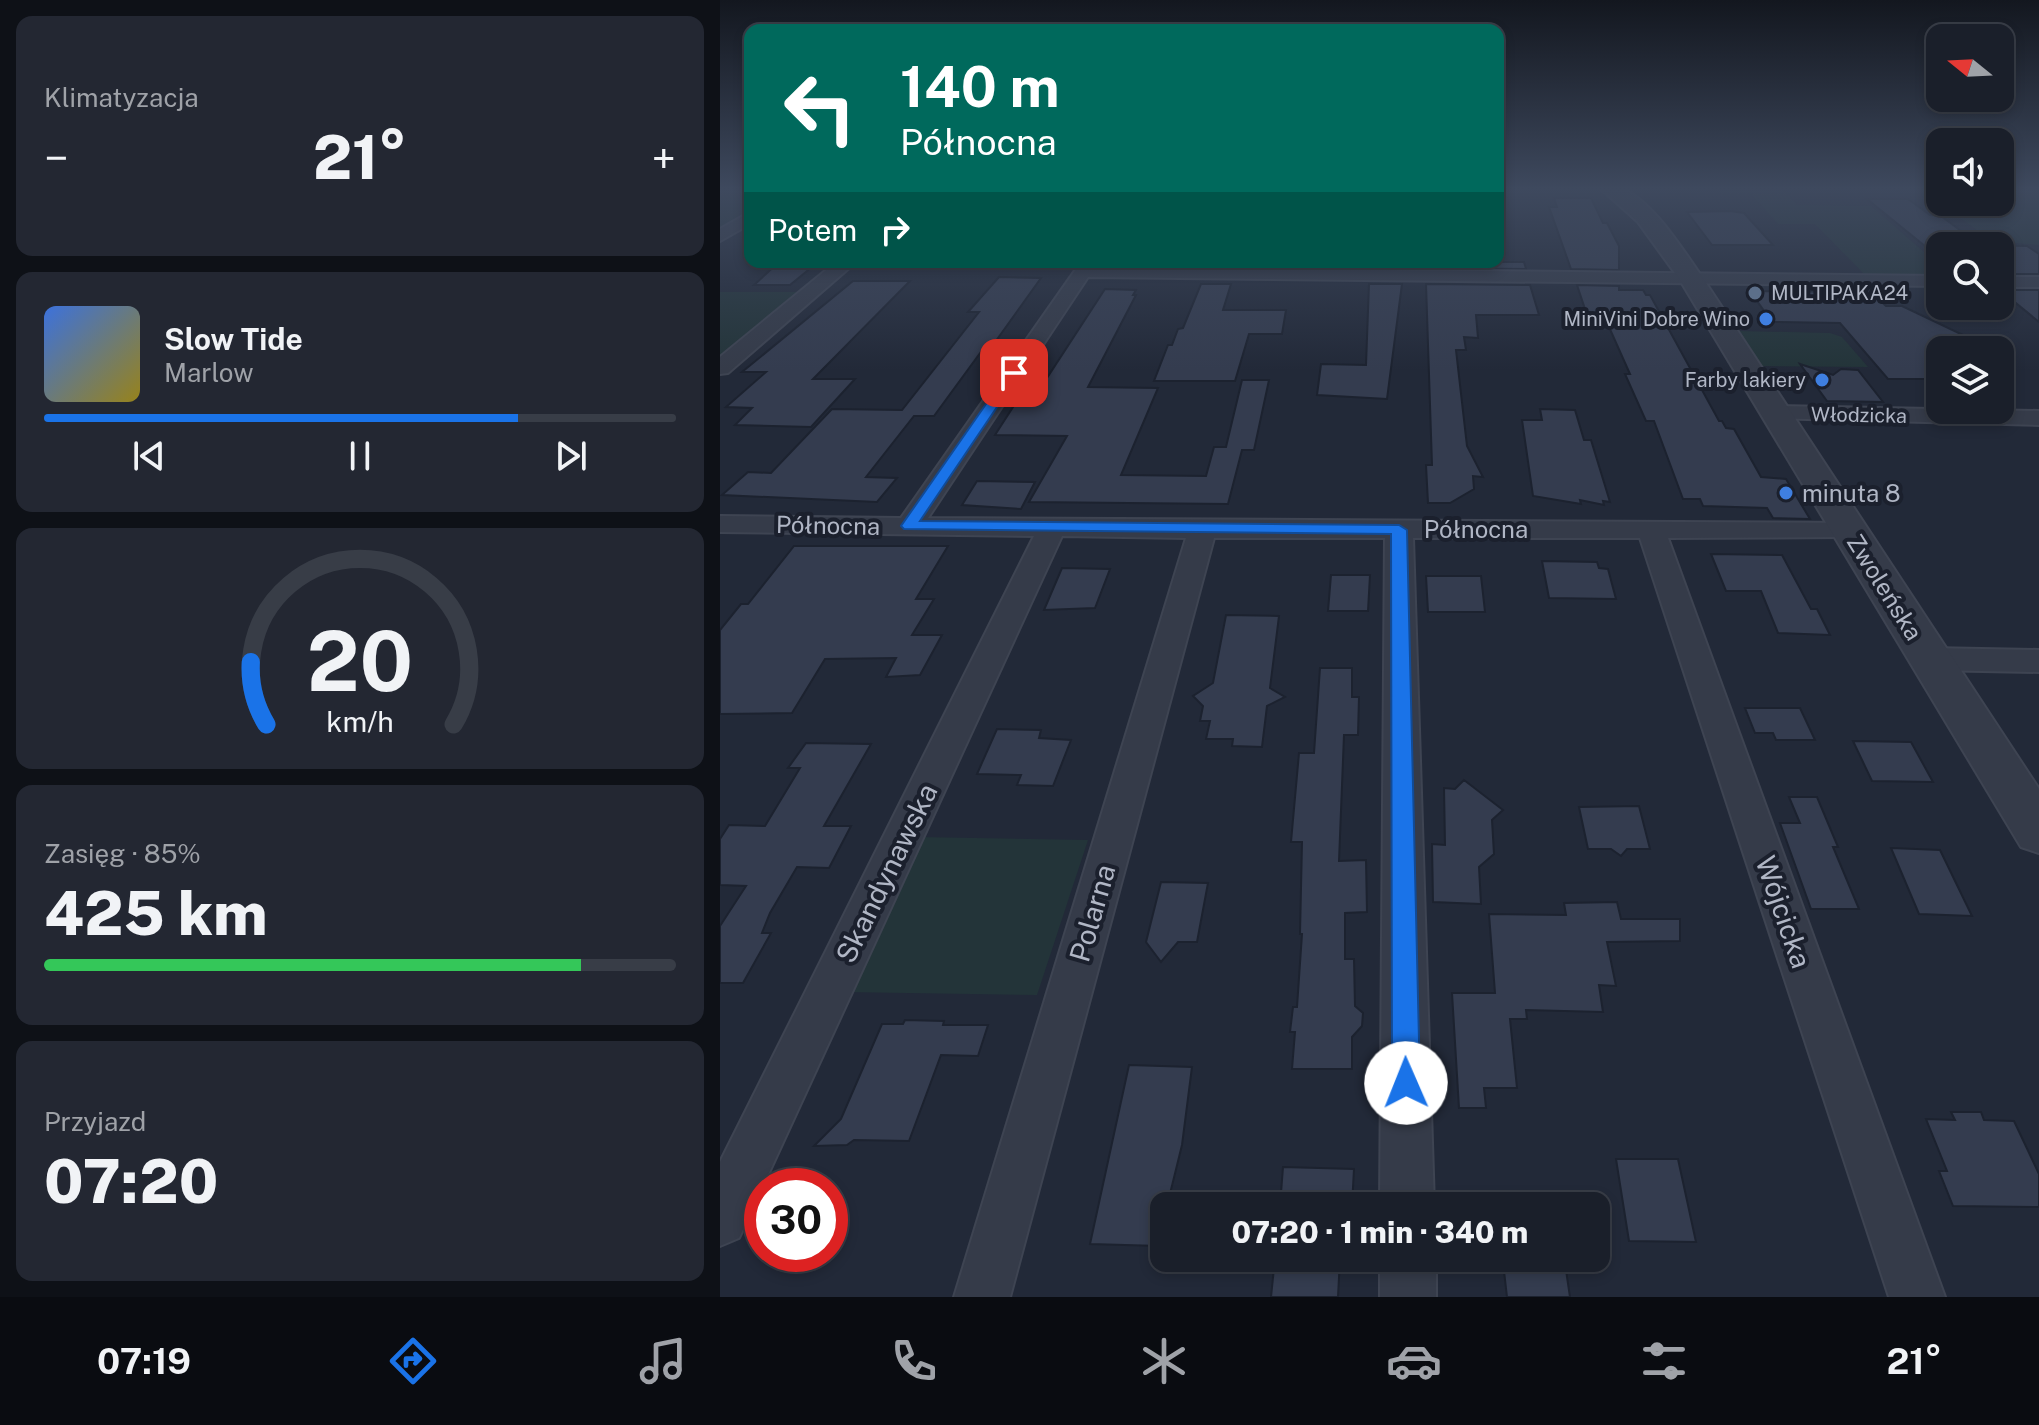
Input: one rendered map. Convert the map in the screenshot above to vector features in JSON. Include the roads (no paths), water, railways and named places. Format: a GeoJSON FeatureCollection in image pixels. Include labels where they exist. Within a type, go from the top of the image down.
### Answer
{"type":"FeatureCollection","features":[{"type":"Feature","properties":{"kind":"street","name":"Zwoleńska"},"geometry":{"type":"LineString","coordinates":[[1671,249],[2039,832]]}},
{"type":"Feature","properties":{"kind":"street"},"geometry":{"type":"LineString","coordinates":[[720,368],[840,268]]}},
{"type":"Feature","properties":{"kind":"street"},"geometry":{"type":"LineString","coordinates":[[909,526],[1086,268]]}},
{"type":"Feature","properties":{"kind":"street"},"geometry":{"type":"LineString","coordinates":[[1254,268],[1692,280],[1926,281]]}},
{"type":"Feature","properties":{"kind":"street"},"geometry":{"type":"LineString","coordinates":[[2014,282],[2039,282]]}},
{"type":"Feature","properties":{"kind":"street","name":"Włodzicka"},"geometry":{"type":"LineString","coordinates":[[1776,413],[2039,418]]}},
{"type":"Feature","properties":{"kind":"street","name":"Północna"},"geometry":{"type":"LineString","coordinates":[[720,524],[1202,530],[1848,529]]}},
{"type":"Feature","properties":{"kind":"street","name":"Skandynawska"},"geometry":{"type":"LineString","coordinates":[[720,1219],[1052,528]]}},
{"type":"Feature","properties":{"kind":"street","name":"Wójcicka"},"geometry":{"type":"LineString","coordinates":[[1651,528],[1917,1297]]}},
{"type":"Feature","properties":{"kind":"street","name":"Polarna"},"geometry":{"type":"LineString","coordinates":[[982,1297],[1202,530]]}},
{"type":"Feature","properties":{"kind":"street"},"geometry":{"type":"LineString","coordinates":[[1399,530],[1407,1192]]}},
{"type":"Feature","properties":{"kind":"street"},"geometry":{"type":"LineString","coordinates":[[1930,659],[2039,661]]}},
{"type":"Feature","properties":{"kind":"street"},"geometry":{"type":"LineString","coordinates":[[1408,1272],[1408,1297]]}},
{"type":"Feature","properties":{"kind":"place","name":"MULTIPAKA24"},"geometry":{"type":"Point","coordinates":[1755,293]}},
{"type":"Feature","properties":{"kind":"place","name":"MiniVini Dobre Wino"},"geometry":{"type":"Point","coordinates":[1766,319]}},
{"type":"Feature","properties":{"kind":"place","name":"Farby lakiery"},"geometry":{"type":"Point","coordinates":[1822,380]}},
{"type":"Feature","properties":{"kind":"place","name":"minuta 8"},"geometry":{"type":"Point","coordinates":[1786,493]}}]}
